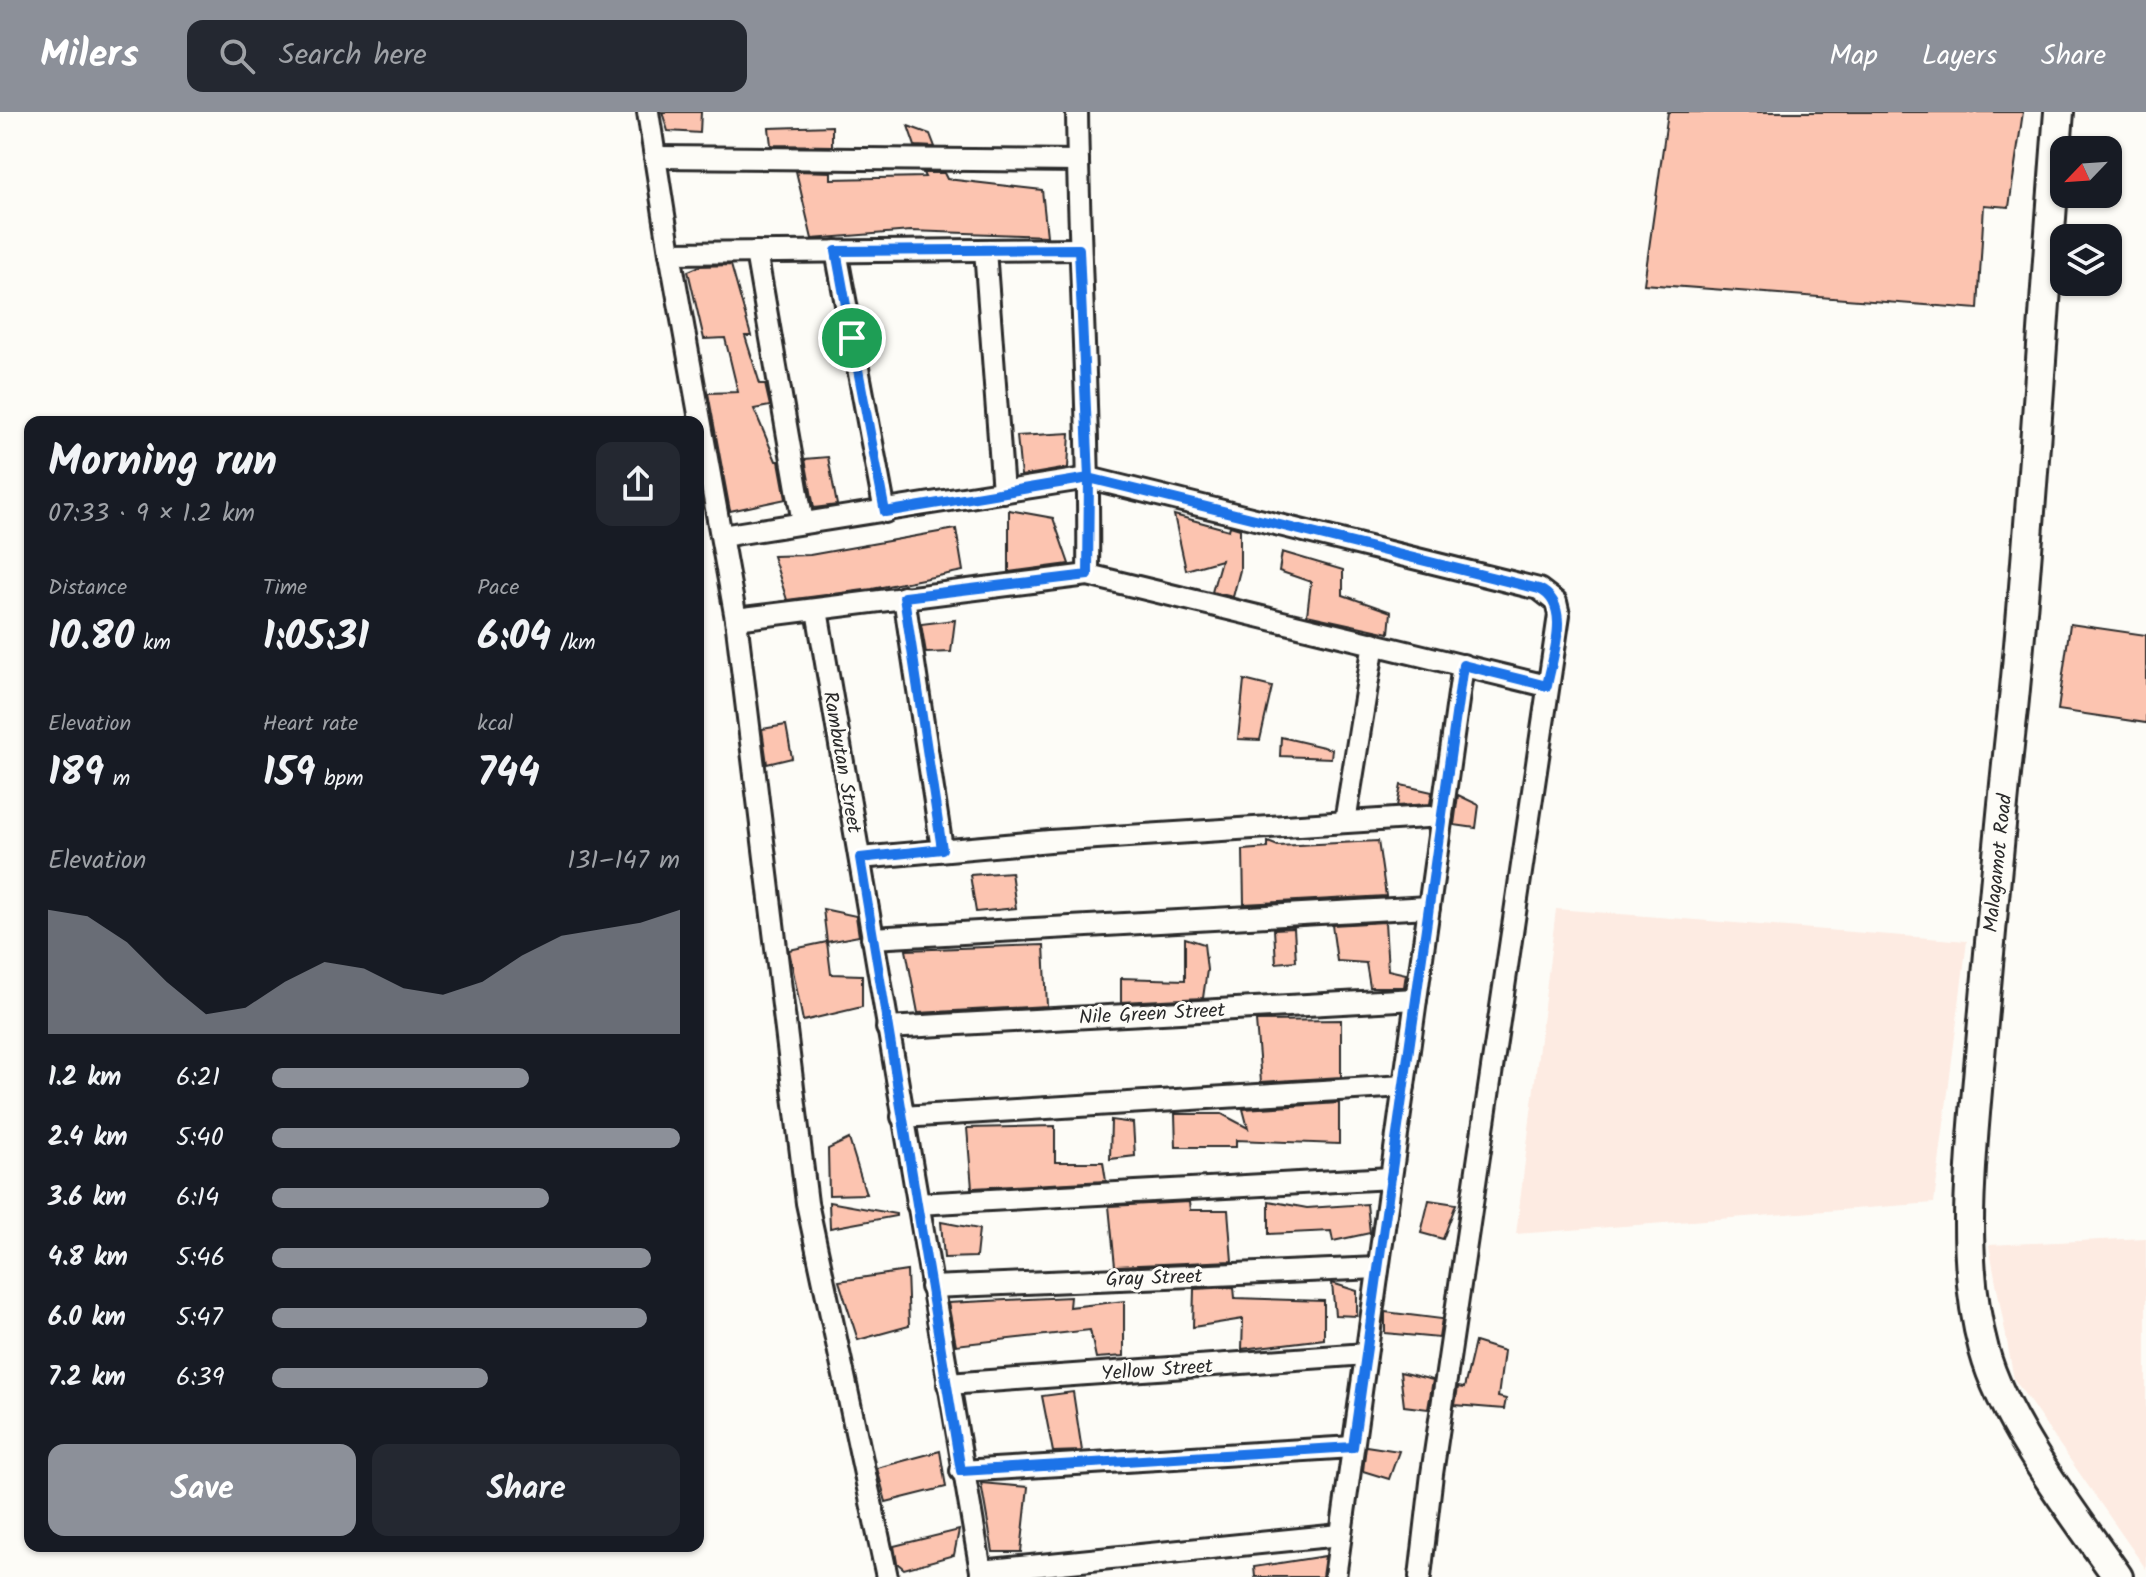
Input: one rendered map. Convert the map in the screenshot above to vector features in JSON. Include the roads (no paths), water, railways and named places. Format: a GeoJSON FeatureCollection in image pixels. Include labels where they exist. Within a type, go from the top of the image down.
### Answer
{"type":"FeatureCollection","features":[{"type":"Feature","properties":{"kind":"street"},"geometry":{"type":"LineString","coordinates":[[648,112],[700,416]]}},
{"type":"Feature","properties":{"kind":"street"},"geometry":{"type":"LineString","coordinates":[[1077,112],[1079,249],[1089,478],[1088,575]]}},
{"type":"Feature","properties":{"kind":"street","name":"Malagamot Road"},"geometry":{"type":"LineString","coordinates":[[2059,112],[2013,703],[1978,1081],[1969,1242],[1975,1308],[1984,1352],[1999,1390],[2076,1518],[2118,1577]]}},
{"type":"Feature","properties":{"kind":"street"},"geometry":{"type":"LineString","coordinates":[[656,157],[1078,161]]}},
{"type":"Feature","properties":{"kind":"street"},"geometry":{"type":"LineString","coordinates":[[670,253],[1079,249]]}},
{"type":"Feature","properties":{"kind":"street"},"geometry":{"type":"LineString","coordinates":[[985,250],[1003,492]]}},
{"type":"Feature","properties":{"kind":"street"},"geometry":{"type":"LineString","coordinates":[[836,251],[885,512]]}},
{"type":"Feature","properties":{"kind":"street"},"geometry":{"type":"LineString","coordinates":[[756,252],[803,523]]}},
{"type":"Feature","properties":{"kind":"street"},"geometry":{"type":"LineString","coordinates":[[704,438],[736,619],[807,1203],[887,1577]]}},
{"type":"Feature","properties":{"kind":"street"},"geometry":{"type":"LineString","coordinates":[[722,536],[1089,478],[1548,593],[1556,602],[1559,615],[1432,1474],[1420,1577]]}},
{"type":"Feature","properties":{"kind":"street"},"geometry":{"type":"LineString","coordinates":[[736,619],[1088,575],[1547,686]]}},
{"type":"Feature","properties":{"kind":"street"},"geometry":{"type":"LineString","coordinates":[[904,597],[942,849]]}},
{"type":"Feature","properties":{"kind":"street","name":"Rambutan Street"},"geometry":{"type":"LineString","coordinates":[[817,610],[961,1471],[981,1574]]}},
{"type":"Feature","properties":{"kind":"street"},"geometry":{"type":"LineString","coordinates":[[1345,822],[1374,643]]}},
{"type":"Feature","properties":{"kind":"street"},"geometry":{"type":"LineString","coordinates":[[1335,1577],[1463,665]]}},
{"type":"Feature","properties":{"kind":"street"},"geometry":{"type":"LineString","coordinates":[[860,858],[942,849],[1442,816]]}},
{"type":"Feature","properties":{"kind":"street"},"geometry":{"type":"LineString","coordinates":[[872,938],[1429,907]]}},
{"type":"Feature","properties":{"kind":"street","name":"Nile Green Street"},"geometry":{"type":"LineString","coordinates":[[887,1028],[1416,999]]}},
{"type":"Feature","properties":{"kind":"street"},"geometry":{"type":"LineString","coordinates":[[902,1117],[1404,1086]]}},
{"type":"Feature","properties":{"kind":"street"},"geometry":{"type":"LineString","coordinates":[[917,1204],[1391,1178]]}},
{"type":"Feature","properties":{"kind":"street","name":"Gray Street"},"geometry":{"type":"LineString","coordinates":[[931,1287],[1378,1268]]}},
{"type":"Feature","properties":{"kind":"street","name":"Yellow Street"},"geometry":{"type":"LineString","coordinates":[[948,1384],[1366,1354]]}},
{"type":"Feature","properties":{"kind":"street"},"geometry":{"type":"LineString","coordinates":[[961,1471],[1353,1447]]}},
{"type":"Feature","properties":{"kind":"street"},"geometry":{"type":"LineString","coordinates":[[981,1574],[1340,1535]]}}]}
